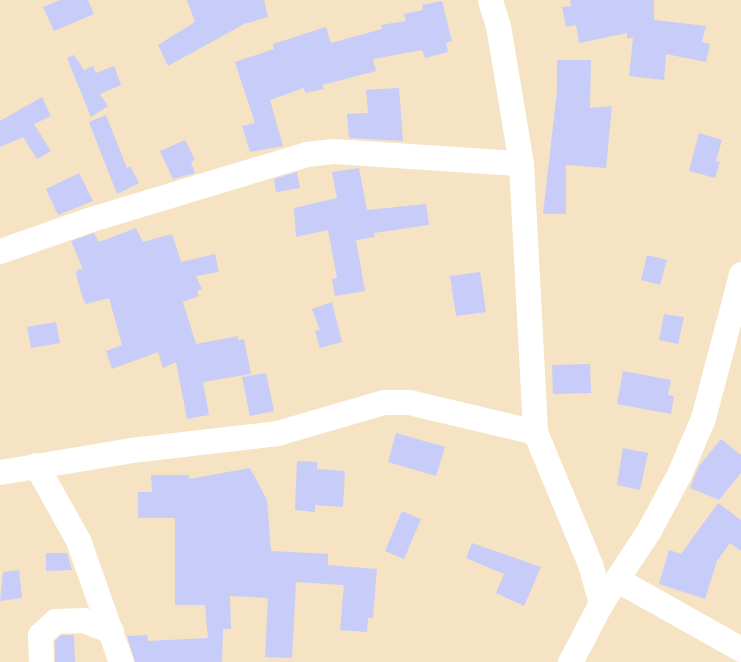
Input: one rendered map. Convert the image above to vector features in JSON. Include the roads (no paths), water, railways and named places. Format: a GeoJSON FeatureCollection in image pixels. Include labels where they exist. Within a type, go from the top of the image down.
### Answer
{"type":"FeatureCollection","features":[{"type":"Feature","properties":{"kind":"street"},"geometry":{"type":"LineString","coordinates":[[490,0],[498,26],[520,163],[535,432],[590,564],[601,603]]}},
{"type":"Feature","properties":{"kind":"street"},"geometry":{"type":"LineString","coordinates":[[0,251],[88,220],[306,154],[333,152],[520,163]]}},
{"type":"Feature","properties":{"kind":"street"},"geometry":{"type":"LineString","coordinates":[[570,662],[601,603],[618,580],[679,474],[702,418],[741,274]]}},
{"type":"Feature","properties":{"kind":"street"},"geometry":{"type":"LineString","coordinates":[[0,472],[36,465],[277,433],[384,402],[409,402],[535,432]]}},
{"type":"Feature","properties":{"kind":"street"},"geometry":{"type":"LineString","coordinates":[[36,465],[78,540],[111,631],[120,662]]}},
{"type":"Feature","properties":{"kind":"street"},"geometry":{"type":"LineString","coordinates":[[618,580],[741,649]]}},
{"type":"Feature","properties":{"kind":"street"},"geometry":{"type":"LineString","coordinates":[[41,662],[40,635],[55,620],[83,620],[111,631]]}}]}
